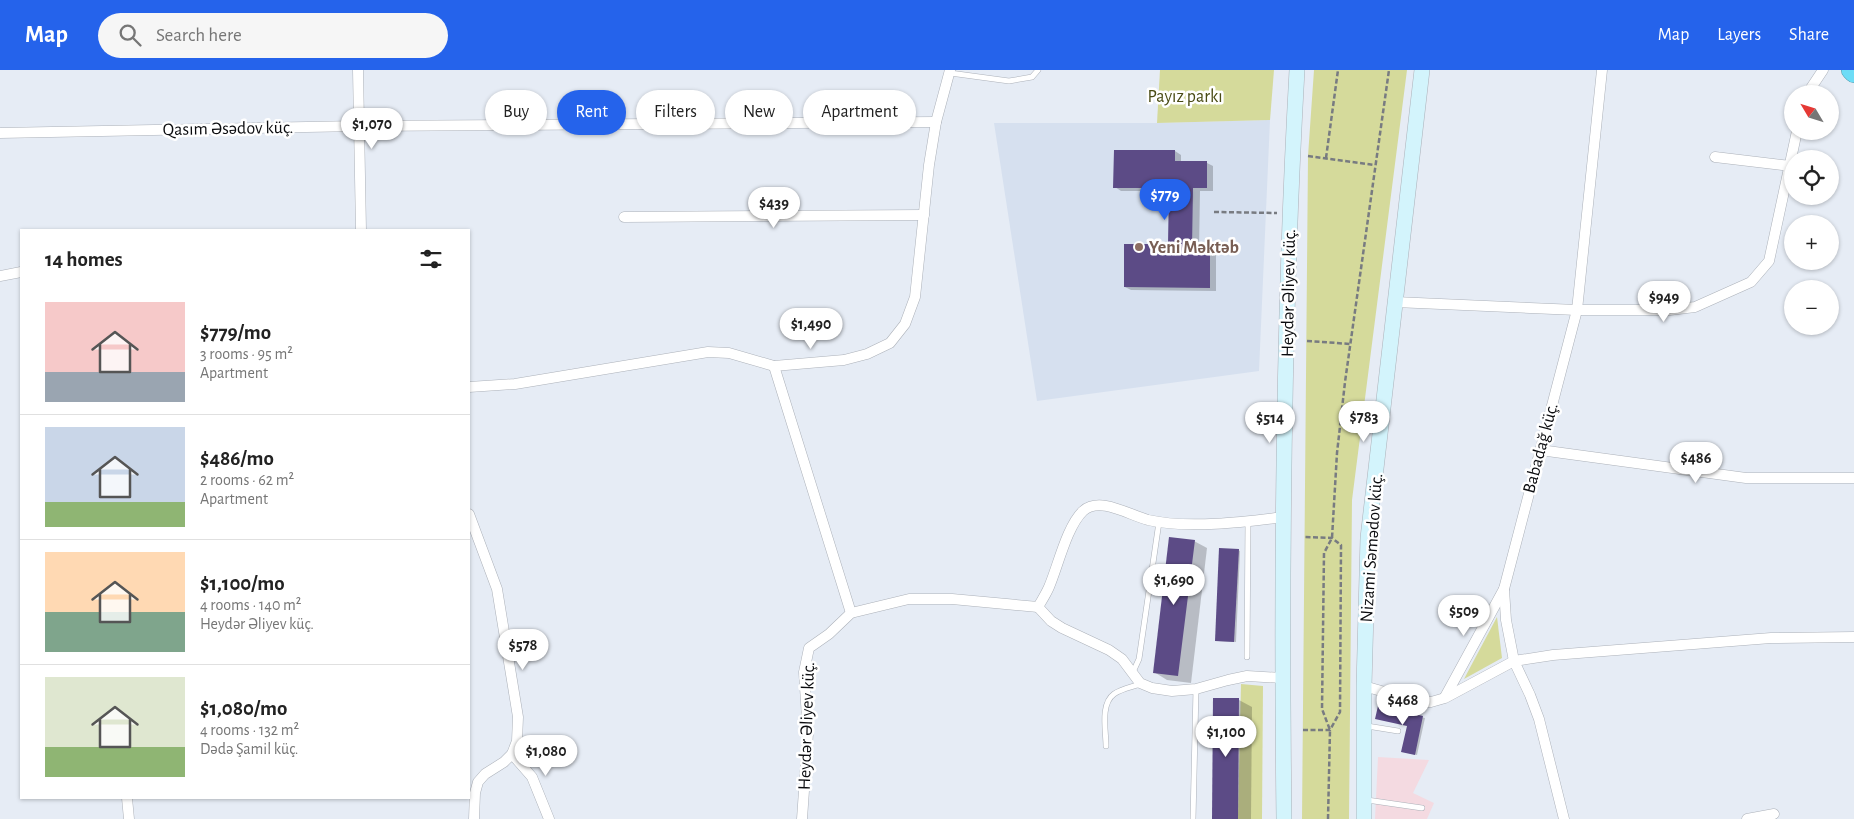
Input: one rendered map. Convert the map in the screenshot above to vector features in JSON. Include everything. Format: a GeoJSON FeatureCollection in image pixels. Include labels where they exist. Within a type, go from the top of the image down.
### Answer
{"type":"FeatureCollection","features":[{"type":"Feature","properties":{"kind":"highway"},"geometry":{"type":"LineString","coordinates":[[1851,70],[1854,73]]}},
{"type":"Feature","properties":{"kind":"street"},"geometry":{"type":"LineString","coordinates":[[358,70],[361,229]]}},
{"type":"Feature","properties":{"kind":"street","name":"Heydər Əliyev küç."},"geometry":{"type":"LineString","coordinates":[[1284,819],[1284,517],[1289,214],[1296,70]]}},
{"type":"Feature","properties":{"kind":"street","name":"Nizami Səmədov küç."},"geometry":{"type":"LineString","coordinates":[[1364,819],[1364,686],[1368,538],[1422,70]]}},
{"type":"Feature","properties":{"kind":"street","name":"Babadağ küç."},"geometry":{"type":"LineString","coordinates":[[1564,819],[1539,720],[1530,694],[1514,661],[1506,620],[1504,589],[1577,310],[1602,70]]}},
{"type":"Feature","properties":{"kind":"street"},"geometry":{"type":"LineString","coordinates":[[1813,85],[1823,70]]}},
{"type":"Feature","properties":{"kind":"street"},"geometry":{"type":"LineString","coordinates":[[470,387],[514,384],[708,352],[729,353],[774,366],[844,360],[867,354],[890,343],[905,324],[915,297],[929,165],[936,122],[950,71]]}},
{"type":"Feature","properties":{"kind":"street","name":"Qasım Əsədov küç."},"geometry":{"type":"LineString","coordinates":[[0,133],[359,126],[936,122]]}},
{"type":"Feature","properties":{"kind":"street"},"geometry":{"type":"LineString","coordinates":[[1715,157],[1784,165]]}},
{"type":"Feature","properties":{"kind":"street"},"geometry":{"type":"LineString","coordinates":[[1395,302],[1577,310],[1670,310],[1695,307],[1751,282],[1769,261],[1784,193]]}},
{"type":"Feature","properties":{"kind":"street"},"geometry":{"type":"LineString","coordinates":[[624,217],[924,215]]}},
{"type":"Feature","properties":{"kind":"street"},"geometry":{"type":"LineString","coordinates":[[0,276],[20,272]]}},
{"type":"Feature","properties":{"kind":"street"},"geometry":{"type":"LineString","coordinates":[[774,366],[851,613],[909,599],[952,599],[1038,606],[1051,620],[1062,628],[1109,650],[1122,659],[1140,683],[1152,688],[1172,691],[1196,689],[1247,676],[1283,678]]}},
{"type":"Feature","properties":{"kind":"street"},"geometry":{"type":"LineString","coordinates":[[1540,450],[1746,478],[1854,478]]}},
{"type":"Feature","properties":{"kind":"street"},"geometry":{"type":"LineString","coordinates":[[1038,606],[1048,588],[1075,520],[1085,509],[1100,505],[1147,520],[1204,524],[1284,517]]}},
{"type":"Feature","properties":{"kind":"street"},"geometry":{"type":"LineString","coordinates":[[470,517],[497,589],[518,717],[516,741],[512,754],[478,782],[474,793],[474,819]]}},
{"type":"Feature","properties":{"kind":"street"},"geometry":{"type":"LineString","coordinates":[[1445,698],[1504,589]]}},
{"type":"Feature","properties":{"kind":"street","name":"Heydər Əliyev küç."},"geometry":{"type":"LineString","coordinates":[[802,819],[808,733],[804,672],[807,656],[809,648],[829,634],[851,613]]}},
{"type":"Feature","properties":{"kind":"street"},"geometry":{"type":"LineString","coordinates":[[1364,686],[1419,702],[1431,702],[1445,698],[1514,661],[1569,654],[1771,638],[1854,637]]}},
{"type":"Feature","properties":{"kind":"street"},"geometry":{"type":"LineString","coordinates":[[512,754],[532,777],[549,819]]}},
{"type":"Feature","properties":{"kind":"street"},"geometry":{"type":"LineString","coordinates":[[127,799],[128,819]]}},
{"type":"Feature","properties":{"kind":"street"},"geometry":{"type":"LineString","coordinates":[[1747,819],[1774,814]]}},
{"type":"Feature","properties":{"kind":"lane"},"geometry":{"type":"LineString","coordinates":[[950,71],[1009,81],[1032,77],[1038,70]]}},
{"type":"Feature","properties":{"kind":"lane"},"geometry":{"type":"LineString","coordinates":[[1247,657],[1248,521]]}},
{"type":"Feature","properties":{"kind":"lane"},"geometry":{"type":"LineString","coordinates":[[1133,672],[1139,659],[1160,522]]}},
{"type":"Feature","properties":{"kind":"lane"},"geometry":{"type":"LineString","coordinates":[[1106,746],[1106,708],[1108,701],[1114,694],[1140,683]]}},
{"type":"Feature","properties":{"kind":"lane"},"geometry":{"type":"LineString","coordinates":[[1192,819],[1196,689]]}},
{"type":"Feature","properties":{"kind":"lane"},"geometry":{"type":"LineString","coordinates":[[1364,726],[1398,731]]}},
{"type":"Feature","properties":{"kind":"lane"},"geometry":{"type":"LineString","coordinates":[[1364,800],[1422,808]]}},
{"type":"Feature","properties":{"kind":"path"},"geometry":{"type":"LineString","coordinates":[[1326,158],[1338,70]]}},
{"type":"Feature","properties":{"kind":"path"},"geometry":{"type":"LineString","coordinates":[[1328,819],[1330,730],[1322,709],[1324,553],[1332,538],[1337,453],[1389,70]]}},
{"type":"Feature","properties":{"kind":"path"},"geometry":{"type":"LineString","coordinates":[[1308,156],[1375,165]]}},
{"type":"Feature","properties":{"kind":"path"},"geometry":{"type":"LineString","coordinates":[[1214,212],[1289,214]]}},
{"type":"Feature","properties":{"kind":"path"},"geometry":{"type":"LineString","coordinates":[[1306,341],[1351,344]]}},
{"type":"Feature","properties":{"kind":"path"},"geometry":{"type":"LineString","coordinates":[[1305,537],[1332,538],[1341,545],[1340,712],[1330,730]]}},
{"type":"Feature","properties":{"kind":"path"},"geometry":{"type":"LineString","coordinates":[[1303,730],[1330,730]]}},
{"type":"Feature","properties":{"kind":"shaded area","name":"Yeni Məktəb"},"geometry":{"type":"Polygon","coordinates":[[[1270,120],[1259,371],[1037,401],[994,123],[1157,123],[1270,120]]]}},
{"type":"Feature","properties":{"kind":"shaded area"},"geometry":{"type":"Polygon","coordinates":[[[1378,757],[1429,760],[1413,793],[1434,803],[1427,819],[1375,819],[1378,757]]]}},
{"type":"Feature","properties":{"kind":"green space","name":"Payız parkı"},"geometry":{"type":"Polygon","coordinates":[[[1160,70],[1274,70],[1270,120],[1157,123],[1160,70]]]}},
{"type":"Feature","properties":{"kind":"green space"},"geometry":{"type":"Polygon","coordinates":[[[1314,70],[1407,70],[1352,500],[1349,819],[1302,819],[1308,156],[1314,70]]]}},
{"type":"Feature","properties":{"kind":"green space"},"geometry":{"type":"Polygon","coordinates":[[[1497,617],[1502,658],[1464,679],[1497,617]]]}},
{"type":"Feature","properties":{"kind":"green space"},"geometry":{"type":"Polygon","coordinates":[[[1241,684],[1263,686],[1262,819],[1238,819],[1241,684]]]}},
{"type":"Feature","properties":{"kind":"building"},"geometry":{"type":"Polygon","coordinates":[[[1114,150],[1175,150],[1175,161],[1207,161],[1207,188],[1193,188],[1192,247],[1210,247],[1210,288],[1124,287],[1124,244],[1168,244],[1169,188],[1113,188],[1114,150]]]}},
{"type":"Feature","properties":{"kind":"building"},"geometry":{"type":"Polygon","coordinates":[[[1169,537],[1195,540],[1178,676],[1153,673],[1169,537]]]}},
{"type":"Feature","properties":{"kind":"building"},"geometry":{"type":"Polygon","coordinates":[[[1219,548],[1239,549],[1234,642],[1215,641],[1219,548]]]}},
{"type":"Feature","properties":{"kind":"building"},"geometry":{"type":"Polygon","coordinates":[[[1213,698],[1239,698],[1238,819],[1212,819],[1213,698]]]}},
{"type":"Feature","properties":{"kind":"building"},"geometry":{"type":"Polygon","coordinates":[[[1378,706],[1423,716],[1415,755],[1401,752],[1407,726],[1375,719],[1378,706]]]}},
{"type":"Feature","properties":{"kind":"place","name":"Yeni Məktəb"},"geometry":{"type":"Point","coordinates":[1139,247]}}]}
